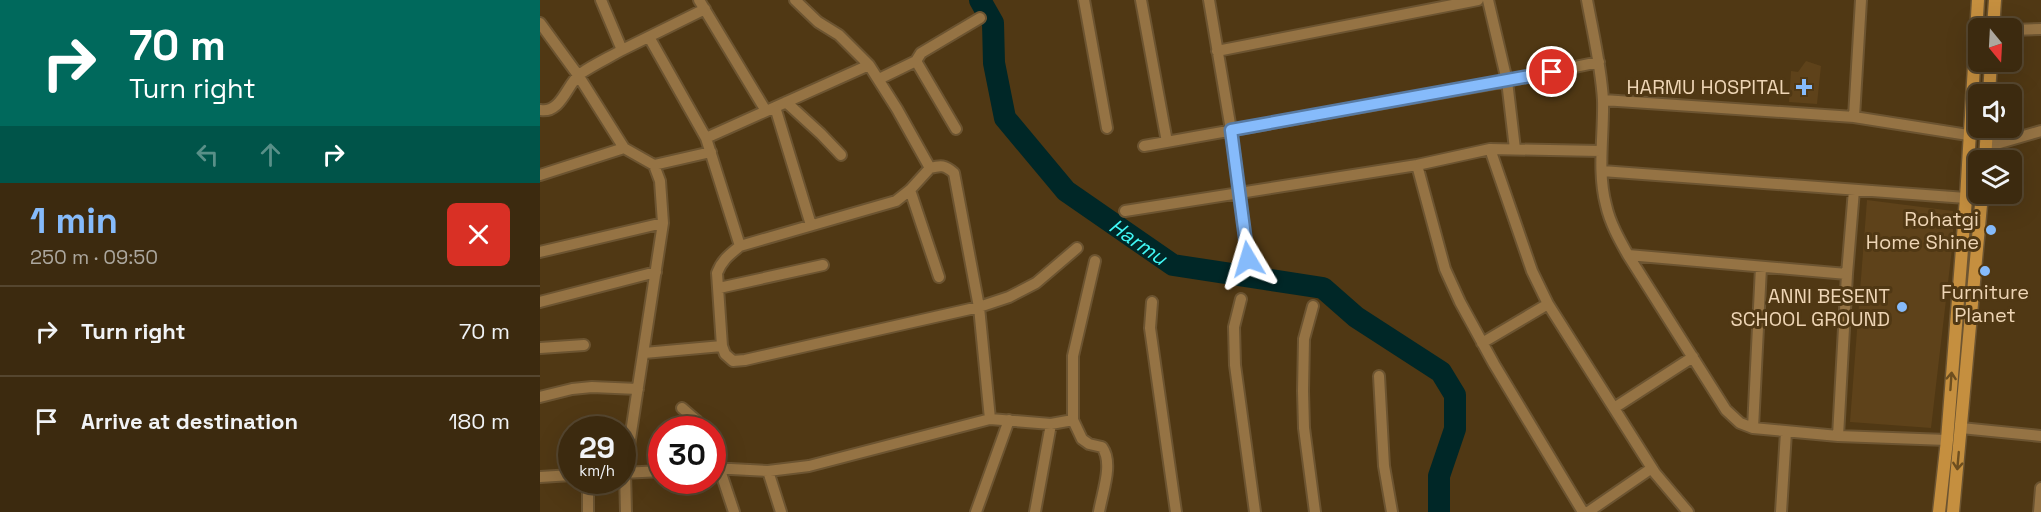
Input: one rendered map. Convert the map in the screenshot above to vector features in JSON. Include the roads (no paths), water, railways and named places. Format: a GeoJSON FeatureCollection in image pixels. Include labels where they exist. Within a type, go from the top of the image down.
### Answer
{"type":"FeatureCollection","features":[{"type":"Feature","properties":{"kind":"main road"},"geometry":{"type":"LineString","coordinates":[[1972,84],[1978,0]]}},
{"type":"Feature","properties":{"kind":"main road"},"geometry":{"type":"LineString","coordinates":[[1994,18],[1995,0]]}},
{"type":"Feature","properties":{"kind":"main road"},"geometry":{"type":"LineString","coordinates":[[1939,512],[1947,440],[1966,198],[1968,135]]}},
{"type":"Feature","properties":{"kind":"main road"},"geometry":{"type":"LineString","coordinates":[[1986,150],[1987,138]]}},
{"type":"Feature","properties":{"kind":"main road"},"geometry":{"type":"LineString","coordinates":[[1953,512],[1981,204]]}},
{"type":"Feature","properties":{"kind":"street"},"geometry":{"type":"LineString","coordinates":[[601,0],[622,50]]}},
{"type":"Feature","properties":{"kind":"street"},"geometry":{"type":"LineString","coordinates":[[795,0],[818,22],[839,35],[868,65],[879,79],[930,168]]}},
{"type":"Feature","properties":{"kind":"street"},"geometry":{"type":"LineString","coordinates":[[1084,0],[1107,128]]}},
{"type":"Feature","properties":{"kind":"street"},"geometry":{"type":"LineString","coordinates":[[1141,0],[1167,142]]}},
{"type":"Feature","properties":{"kind":"street"},"geometry":{"type":"LineString","coordinates":[[1209,0],[1231,130],[1248,259]]}},
{"type":"Feature","properties":{"kind":"street"},"geometry":{"type":"LineString","coordinates":[[1217,51],[1478,0]]}},
{"type":"Feature","properties":{"kind":"street"},"geometry":{"type":"LineString","coordinates":[[1488,0],[1507,81],[1515,149]]}},
{"type":"Feature","properties":{"kind":"street"},"geometry":{"type":"LineString","coordinates":[[1587,0],[1599,62],[1603,100],[1601,151],[1605,204],[1615,231],[1628,255],[1726,410],[1740,423],[1753,428],[1839,436],[1947,440]]}},
{"type":"Feature","properties":{"kind":"street"},"geometry":{"type":"LineString","coordinates":[[1854,117],[1861,0]]}},
{"type":"Feature","properties":{"kind":"street"},"geometry":{"type":"LineString","coordinates":[[540,110],[545,111],[555,107],[578,75],[649,37],[702,4],[776,107],[811,225]]}},
{"type":"Feature","properties":{"kind":"street"},"geometry":{"type":"LineString","coordinates":[[879,79],[916,61],[921,52],[980,18]]}},
{"type":"Feature","properties":{"kind":"street"},"geometry":{"type":"LineString","coordinates":[[540,23],[578,75],[624,148],[654,165],[660,181],[663,223],[634,416]]}},
{"type":"Feature","properties":{"kind":"street"},"geometry":{"type":"LineString","coordinates":[[2022,30],[2041,29]]}},
{"type":"Feature","properties":{"kind":"street"},"geometry":{"type":"LineString","coordinates":[[649,37],[706,138],[740,246]]}},
{"type":"Feature","properties":{"kind":"street"},"geometry":{"type":"LineString","coordinates":[[916,61],[956,129]]}},
{"type":"Feature","properties":{"kind":"street"},"geometry":{"type":"LineString","coordinates":[[1144,146],[1507,81],[1599,62]]}},
{"type":"Feature","properties":{"kind":"street"},"geometry":{"type":"LineString","coordinates":[[706,138],[868,65]]}},
{"type":"Feature","properties":{"kind":"street"},"geometry":{"type":"LineString","coordinates":[[1603,100],[1854,117],[1968,135]]}},
{"type":"Feature","properties":{"kind":"street"},"geometry":{"type":"LineString","coordinates":[[776,107],[821,134],[841,155]]}},
{"type":"Feature","properties":{"kind":"street"},"geometry":{"type":"LineString","coordinates":[[1986,147],[2041,131]]}},
{"type":"Feature","properties":{"kind":"street"},"geometry":{"type":"LineString","coordinates":[[540,176],[624,148]]}},
{"type":"Feature","properties":{"kind":"street"},"geometry":{"type":"LineString","coordinates":[[1125,212],[1417,165],[1490,148],[1601,151]]}},
{"type":"Feature","properties":{"kind":"street"},"geometry":{"type":"LineString","coordinates":[[1490,148],[1532,271],[1548,304],[1652,468],[1688,512]]}},
{"type":"Feature","properties":{"kind":"street"},"geometry":{"type":"LineString","coordinates":[[654,165],[711,152]]}},
{"type":"Feature","properties":{"kind":"street"},"geometry":{"type":"LineString","coordinates":[[990,419],[980,307],[954,173],[948,168],[941,165],[930,168],[910,190],[896,201],[740,246],[721,262],[717,273],[723,346],[725,354],[733,361],[980,307],[1009,297],[1036,283],[1077,248]]}},
{"type":"Feature","properties":{"kind":"street"},"geometry":{"type":"LineString","coordinates":[[1417,165],[1445,269],[1460,302],[1583,512]]}},
{"type":"Feature","properties":{"kind":"street"},"geometry":{"type":"LineString","coordinates":[[1602,171],[1966,198]]}},
{"type":"Feature","properties":{"kind":"street"},"geometry":{"type":"LineString","coordinates":[[910,190],[939,277]]}},
{"type":"Feature","properties":{"kind":"street"},"geometry":{"type":"LineString","coordinates":[[1839,436],[1847,274],[1854,190]]}},
{"type":"Feature","properties":{"kind":"street"},"geometry":{"type":"LineString","coordinates":[[540,252],[663,223]]}},
{"type":"Feature","properties":{"kind":"street"},"geometry":{"type":"LineString","coordinates":[[1628,255],[1847,274]]}},
{"type":"Feature","properties":{"kind":"street"},"geometry":{"type":"LineString","coordinates":[[1095,261],[1073,356],[1073,420],[1082,439],[1089,444],[1102,447],[1107,453],[1099,512]]}},
{"type":"Feature","properties":{"kind":"street"},"geometry":{"type":"LineString","coordinates":[[719,288],[823,265]]}},
{"type":"Feature","properties":{"kind":"street"},"geometry":{"type":"LineString","coordinates":[[1753,428],[1761,267]]}},
{"type":"Feature","properties":{"kind":"street"},"geometry":{"type":"LineString","coordinates":[[540,302],[656,272]]}},
{"type":"Feature","properties":{"kind":"street"},"geometry":{"type":"LineString","coordinates":[[1241,299],[1234,327],[1235,365],[1255,512]]}},
{"type":"Feature","properties":{"kind":"street"},"geometry":{"type":"LineString","coordinates":[[1152,302],[1150,328],[1176,512]]}},
{"type":"Feature","properties":{"kind":"street"},"geometry":{"type":"LineString","coordinates":[[1482,343],[1548,304]]}},
{"type":"Feature","properties":{"kind":"street"},"geometry":{"type":"LineString","coordinates":[[1313,306],[1304,339],[1303,391],[1304,428],[1315,512]]}},
{"type":"Feature","properties":{"kind":"street"},"geometry":{"type":"LineString","coordinates":[[540,348],[584,345]]}},
{"type":"Feature","properties":{"kind":"street"},"geometry":{"type":"LineString","coordinates":[[644,353],[723,346]]}},
{"type":"Feature","properties":{"kind":"street"},"geometry":{"type":"LineString","coordinates":[[1614,408],[1693,357]]}},
{"type":"Feature","properties":{"kind":"street"},"geometry":{"type":"LineString","coordinates":[[1379,376],[1384,466],[1392,512]]}},
{"type":"Feature","properties":{"kind":"street"},"geometry":{"type":"LineString","coordinates":[[540,397],[572,389],[592,387],[638,389]]}},
{"type":"Feature","properties":{"kind":"street"},"geometry":{"type":"LineString","coordinates":[[682,408],[691,416]]}},
{"type":"Feature","properties":{"kind":"street"},"geometry":{"type":"LineString","coordinates":[[726,469],[768,471],[809,466],[990,419],[1051,424],[1073,420]]}},
{"type":"Feature","properties":{"kind":"street"},"geometry":{"type":"LineString","coordinates":[[976,512],[1009,420]]}},
{"type":"Feature","properties":{"kind":"street"},"geometry":{"type":"LineString","coordinates":[[1035,512],[1051,424]]}},
{"type":"Feature","properties":{"kind":"street"},"geometry":{"type":"LineString","coordinates":[[1961,428],[2041,436]]}},
{"type":"Feature","properties":{"kind":"street"},"geometry":{"type":"LineString","coordinates":[[1781,512],[1786,432]]}},
{"type":"Feature","properties":{"kind":"street"},"geometry":{"type":"LineString","coordinates":[[1588,512],[1652,468]]}},
{"type":"Feature","properties":{"kind":"street"},"geometry":{"type":"LineString","coordinates":[[768,471],[781,512]]}},
{"type":"Feature","properties":{"kind":"street"},"geometry":{"type":"LineString","coordinates":[[540,477],[558,476]]}},
{"type":"Feature","properties":{"kind":"street"},"geometry":{"type":"LineString","coordinates":[[2039,512],[2041,488]]}},
{"type":"Feature","properties":{"kind":"street"},"geometry":{"type":"LineString","coordinates":[[726,492],[734,512]]}},
{"type":"Feature","properties":{"kind":"street"},"geometry":{"type":"LineString","coordinates":[[588,494],[588,512]]}},
{"type":"Feature","properties":{"kind":"street"},"geometry":{"type":"LineString","coordinates":[[625,494],[626,512]]}},
{"type":"Feature","properties":{"kind":"waterway","name":"Harmu"},"geometry":{"type":"LineString","coordinates":[[980,0],[993,23],[994,63],[1005,118],[1066,191],[1173,265],[1323,288],[1356,317],[1441,372],[1455,395],[1455,429],[1439,476],[1439,512]]}},
{"type":"Feature","properties":{"kind":"place","name":"HARMU HOSPITAL"},"geometry":{"type":"Point","coordinates":[1804,87]}},
{"type":"Feature","properties":{"kind":"place","name":"Rohatgi Home Shine"},"geometry":{"type":"Point","coordinates":[1991,230]}},
{"type":"Feature","properties":{"kind":"place","name":"Furniture Planet"},"geometry":{"type":"Point","coordinates":[1985,271]}},
{"type":"Feature","properties":{"kind":"place","name":"ANNI BESENT SCHOOL GROUND"},"geometry":{"type":"Point","coordinates":[1902,307]}}]}
